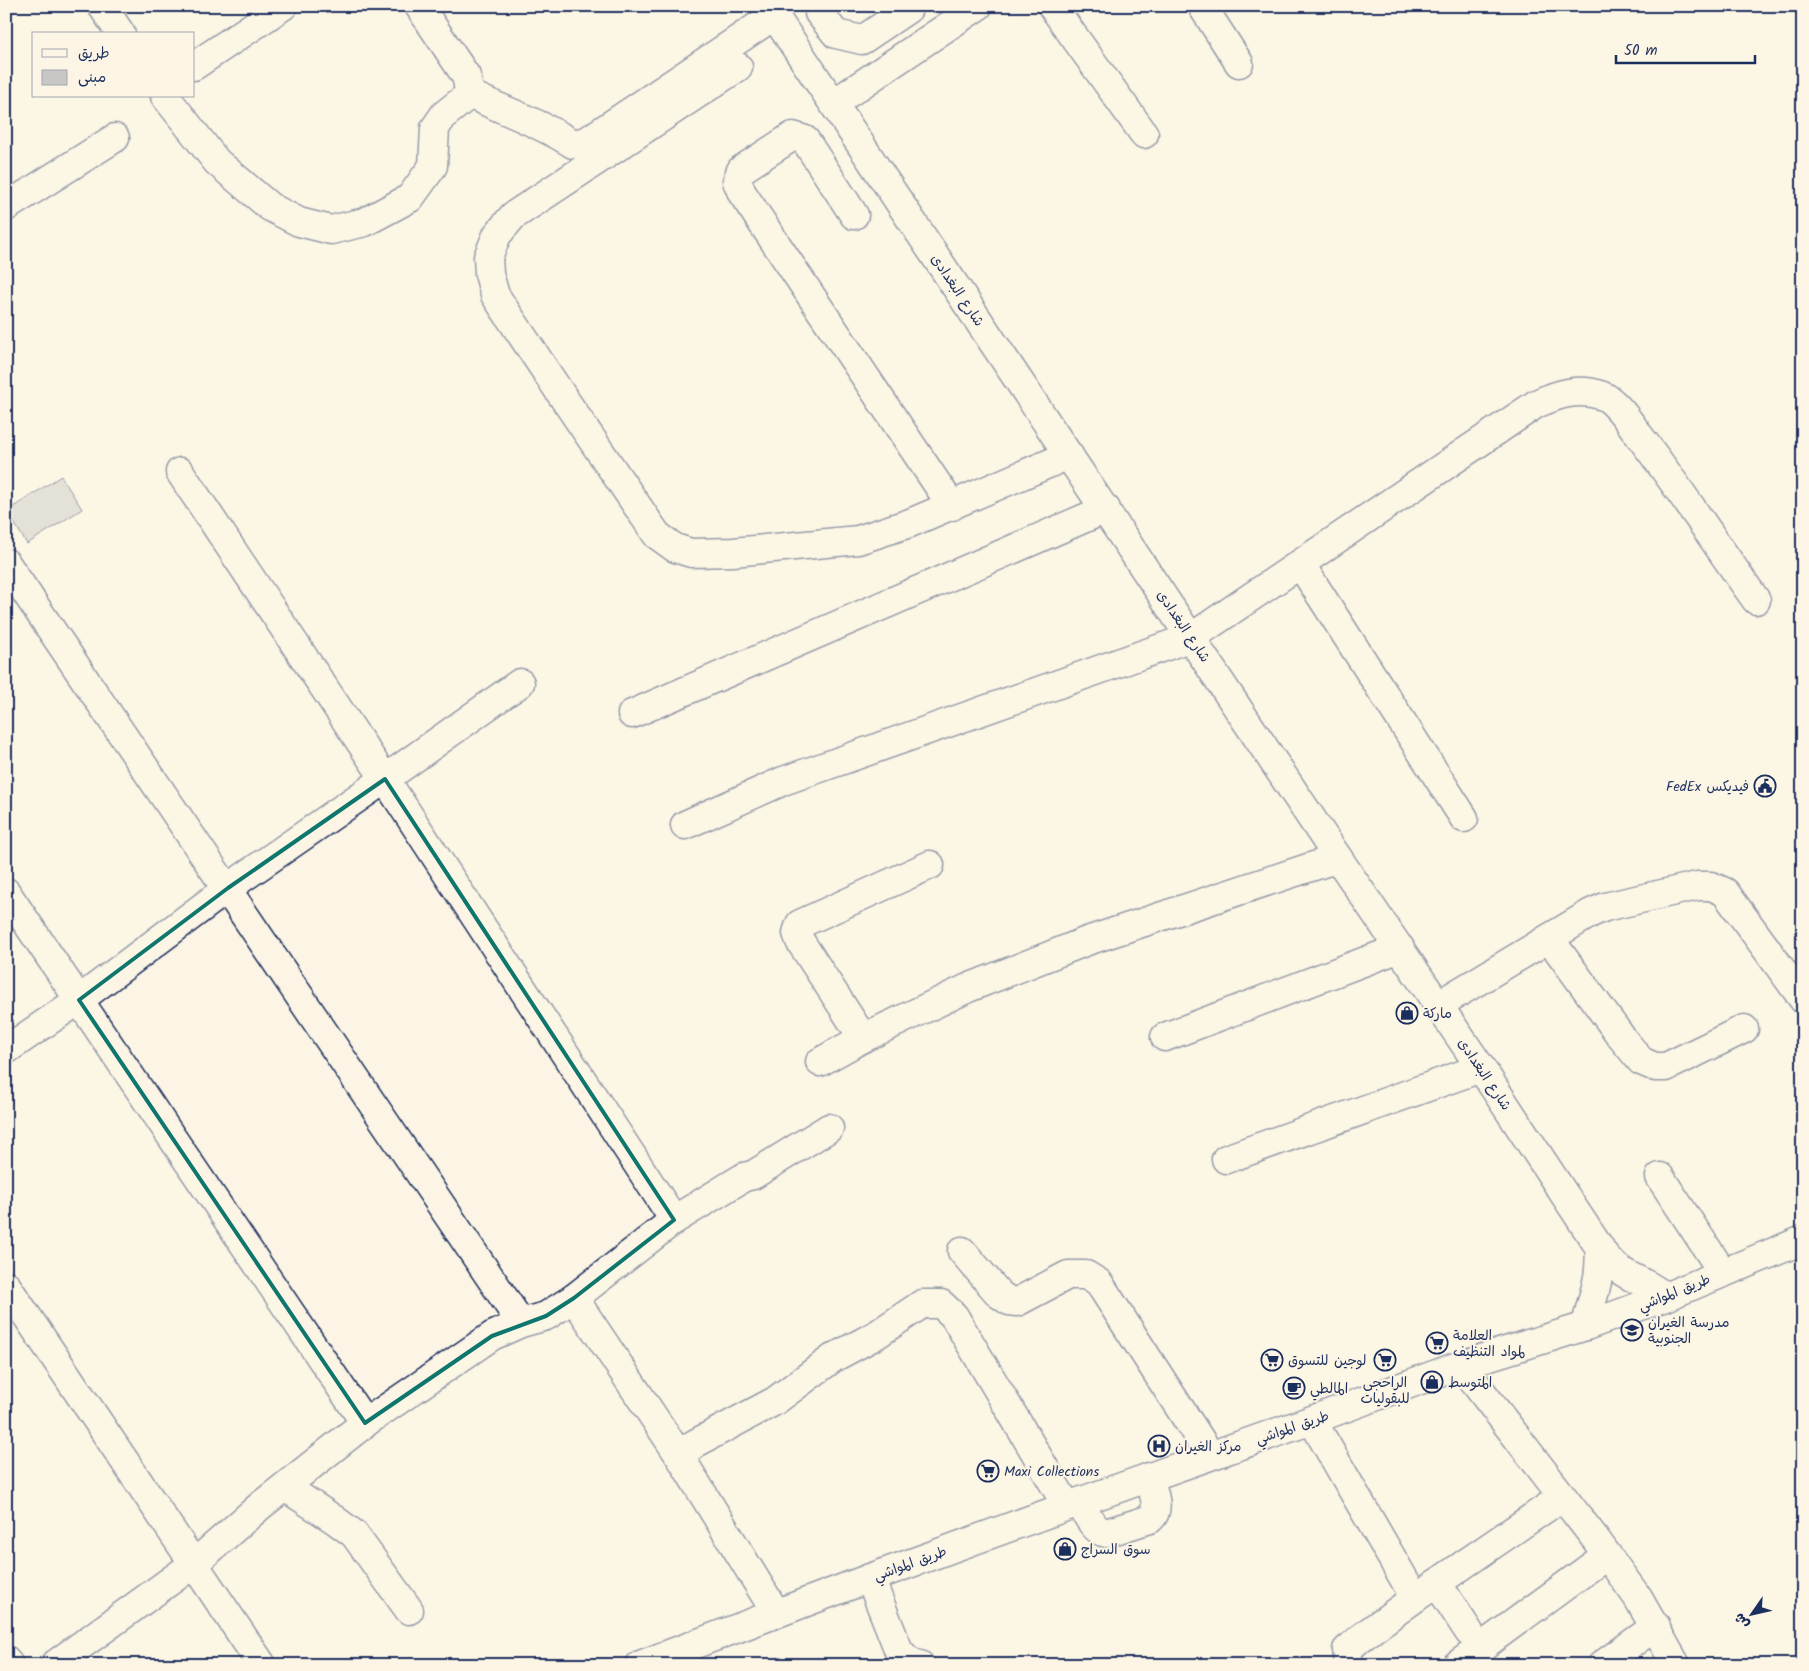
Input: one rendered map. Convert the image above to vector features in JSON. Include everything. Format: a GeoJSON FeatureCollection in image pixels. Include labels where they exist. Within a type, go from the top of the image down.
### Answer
{"type":"FeatureCollection","features":[{"type":"Feature","properties":{"kind":"street"},"geometry":{"type":"LineString","coordinates":[[102,6],[120,32]]}},
{"type":"Feature","properties":{"kind":"street"},"geometry":{"type":"LineString","coordinates":[[195,65],[283,6]]}},
{"type":"Feature","properties":{"kind":"street"},"geometry":{"type":"LineString","coordinates":[[419,6],[466,76],[470,94],[491,105],[532,121],[573,144],[587,141],[777,19],[824,10],[836,34],[862,40],[908,9],[909,6]]}},
{"type":"Feature","properties":{"kind":"street"},"geometry":{"type":"LineString","coordinates":[[834,104],[978,6]]}},
{"type":"Feature","properties":{"kind":"street"},"geometry":{"type":"LineString","coordinates":[[1052,6],[1144,134]]}},
{"type":"Feature","properties":{"kind":"street"},"geometry":{"type":"LineString","coordinates":[[1202,6],[1239,63]]}},
{"type":"Feature","properties":{"kind":"street","name":"شارع البغدادى"},"geometry":{"type":"LineString","coordinates":[[777,19],[1338,858],[1481,1068],[1598,1246],[1620,1271],[1650,1285],[1665,1297]]}},
{"type":"Feature","properties":{"kind":"street"},"geometry":{"type":"LineString","coordinates":[[738,67],[513,216],[497,235],[488,257],[489,274],[495,295],[657,534],[675,548],[691,552],[733,552],[858,540],[910,523],[1069,455]]}},
{"type":"Feature","properties":{"kind":"street"},"geometry":{"type":"LineString","coordinates":[[167,98],[217,162],[270,206],[299,222],[331,230],[365,222],[410,198],[433,166],[435,128],[444,115],[470,94]]}},
{"type":"Feature","properties":{"kind":"street"},"geometry":{"type":"LineString","coordinates":[[854,214],[805,140],[793,136],[741,170],[737,181],[742,193],[952,506]]}},
{"type":"Feature","properties":{"kind":"street"},"geometry":{"type":"LineString","coordinates":[[6,207],[115,138]]}},
{"type":"Feature","properties":{"kind":"street"},"geometry":{"type":"LineString","coordinates":[[685,825],[783,781],[1192,637],[1301,565],[1536,404],[1553,396],[1572,391],[1605,396],[1619,410],[1668,474],[1756,600]]}},
{"type":"Feature","properties":{"kind":"street"},"geometry":{"type":"LineString","coordinates":[[180,472],[385,779],[674,1220]]}},
{"type":"Feature","properties":{"kind":"street"},"geometry":{"type":"LineString","coordinates":[[632,714],[1106,510]]}},
{"type":"Feature","properties":{"kind":"street"},"geometry":{"type":"LineString","coordinates":[[6,563],[228,888],[520,1323]]}},
{"type":"Feature","properties":{"kind":"street"},"geometry":{"type":"LineString","coordinates":[[1301,565],[1464,818]]}},
{"type":"Feature","properties":{"kind":"street"},"geometry":{"type":"LineString","coordinates":[[6,1050],[79,1000],[228,888],[520,683]]}},
{"type":"Feature","properties":{"kind":"street"},"geometry":{"type":"LineString","coordinates":[[820,1062],[863,1038],[968,988],[1087,941],[1338,858]]}},
{"type":"Feature","properties":{"kind":"street"},"geometry":{"type":"LineString","coordinates":[[863,1038],[800,941],[797,933],[800,924],[930,865]]}},
{"type":"Feature","properties":{"kind":"street"},"geometry":{"type":"LineString","coordinates":[[1438,1004],[1591,913],[1605,907],[1697,886],[1711,886],[1725,892],[1803,999]]}},
{"type":"Feature","properties":{"kind":"street"},"geometry":{"type":"LineString","coordinates":[[6,892],[365,1423]]}},
{"type":"Feature","properties":{"kind":"street"},"geometry":{"type":"LineString","coordinates":[[1549,938],[1622,1038],[1642,1061],[1655,1066],[1666,1066],[1744,1029]]}},
{"type":"Feature","properties":{"kind":"street"},"geometry":{"type":"LineString","coordinates":[[1165,1037],[1400,948]]}},
{"type":"Feature","properties":{"kind":"street"},"geometry":{"type":"LineString","coordinates":[[1226,1159],[1481,1068]]}},
{"type":"Feature","properties":{"kind":"street"},"geometry":{"type":"LineString","coordinates":[[54,1665],[195,1564],[260,1506],[365,1423],[492,1336],[520,1323],[546,1316],[574,1298],[674,1220],[744,1177],[753,1175],[829,1128]]}},
{"type":"Feature","properties":{"kind":"street"},"geometry":{"type":"LineString","coordinates":[[1660,1177],[1723,1273]]}},
{"type":"Feature","properties":{"kind":"street","name":"طريق المواشي"},"geometry":{"type":"LineString","coordinates":[[640,1665],[1073,1504],[1312,1420],[1461,1365],[1586,1326],[1665,1297],[1803,1240]]}},
{"type":"Feature","properties":{"kind":"street","name":"شارع البغدادى"},"geometry":{"type":"LineString","coordinates":[[1586,1326],[1600,1270],[1598,1246]]}},
{"type":"Feature","properties":{"kind":"street"},"geometry":{"type":"LineString","coordinates":[[962,1251],[999,1294],[1009,1301],[1017,1302],[1068,1275],[1086,1275],[1099,1283],[1210,1455]]}},
{"type":"Feature","properties":{"kind":"street"},"geometry":{"type":"LineString","coordinates":[[6,1285],[262,1665]]}},
{"type":"Feature","properties":{"kind":"street"},"geometry":{"type":"LineString","coordinates":[[574,1298],[679,1455],[776,1613]]}},
{"type":"Feature","properties":{"kind":"street"},"geometry":{"type":"LineString","coordinates":[[679,1455],[696,1443],[775,1402],[833,1358],[876,1335],[922,1304],[941,1304],[954,1316],[1073,1504],[1097,1529],[1106,1533],[1150,1519],[1155,1515],[1157,1509],[1149,1477]]}},
{"type":"Feature","properties":{"kind":"street"},"geometry":{"type":"LineString","coordinates":[[1461,1365],[1638,1598],[1656,1626],[1676,1665]]}},
{"type":"Feature","properties":{"kind":"street"},"geometry":{"type":"LineString","coordinates":[[1312,1420],[1426,1591],[1469,1632]]}},
{"type":"Feature","properties":{"kind":"street"},"geometry":{"type":"LineString","coordinates":[[285,1487],[354,1534],[409,1610]]}},
{"type":"Feature","properties":{"kind":"street"},"geometry":{"type":"LineString","coordinates":[[1349,1665],[1347,1650],[1359,1639],[1549,1506]]}},
{"type":"Feature","properties":{"kind":"street"},"geometry":{"type":"LineString","coordinates":[[1457,1665],[1607,1556]]}},
{"type":"Feature","properties":{"kind":"street"},"geometry":{"type":"LineString","coordinates":[[870,1578],[899,1651],[906,1659],[920,1665]]}},
{"type":"Feature","properties":{"kind":"street"},"geometry":{"type":"LineString","coordinates":[[1602,1665],[1656,1626]]}},
{"type":"Feature","properties":{"kind":"street"},"geometry":{"type":"LineString","coordinates":[[6,1660],[9,1665]]}},
{"type":"Feature","properties":{"kind":"highlighted area"},"geometry":{"type":"Polygon","coordinates":[[[385,779],[674,1220],[574,1298],[546,1316],[492,1336],[365,1423],[79,1000],[228,888],[385,779]]]}},
{"type":"Feature","properties":{"kind":"building"},"geometry":{"type":"Polygon","coordinates":[[[61,476],[82,509],[27,544],[7,511],[61,476]]]}},
{"type":"Feature","properties":{"kind":"place","name":"FedEx فيديكس"},"geometry":{"type":"Point","coordinates":[1765,786]}},
{"type":"Feature","properties":{"kind":"place","name":"ماركة"},"geometry":{"type":"Point","coordinates":[1407,1013]}},
{"type":"Feature","properties":{"kind":"place","name":"مدرسة الغيران الجنوبية"},"geometry":{"type":"Point","coordinates":[1632,1330]}},
{"type":"Feature","properties":{"kind":"place","name":"العلامة لمواد التنظيف"},"geometry":{"type":"Point","coordinates":[1437,1343]}},
{"type":"Feature","properties":{"kind":"place","name":"لوجين للتسوق"},"geometry":{"type":"Point","coordinates":[1272,1360]}},
{"type":"Feature","properties":{"kind":"place","name":"الراحجي للبقوليات"},"geometry":{"type":"Point","coordinates":[1385,1360]}},
{"type":"Feature","properties":{"kind":"place","name":"المتوسط"},"geometry":{"type":"Point","coordinates":[1432,1382]}},
{"type":"Feature","properties":{"kind":"place","name":"المالطي"},"geometry":{"type":"Point","coordinates":[1294,1388]}},
{"type":"Feature","properties":{"kind":"place","name":"مركز الغيران"},"geometry":{"type":"Point","coordinates":[1159,1446]}},
{"type":"Feature","properties":{"kind":"place","name":"Maxi Collections"},"geometry":{"type":"Point","coordinates":[988,1471]}},
{"type":"Feature","properties":{"kind":"place","name":"سوق السراج"},"geometry":{"type":"Point","coordinates":[1065,1549]}}]}
